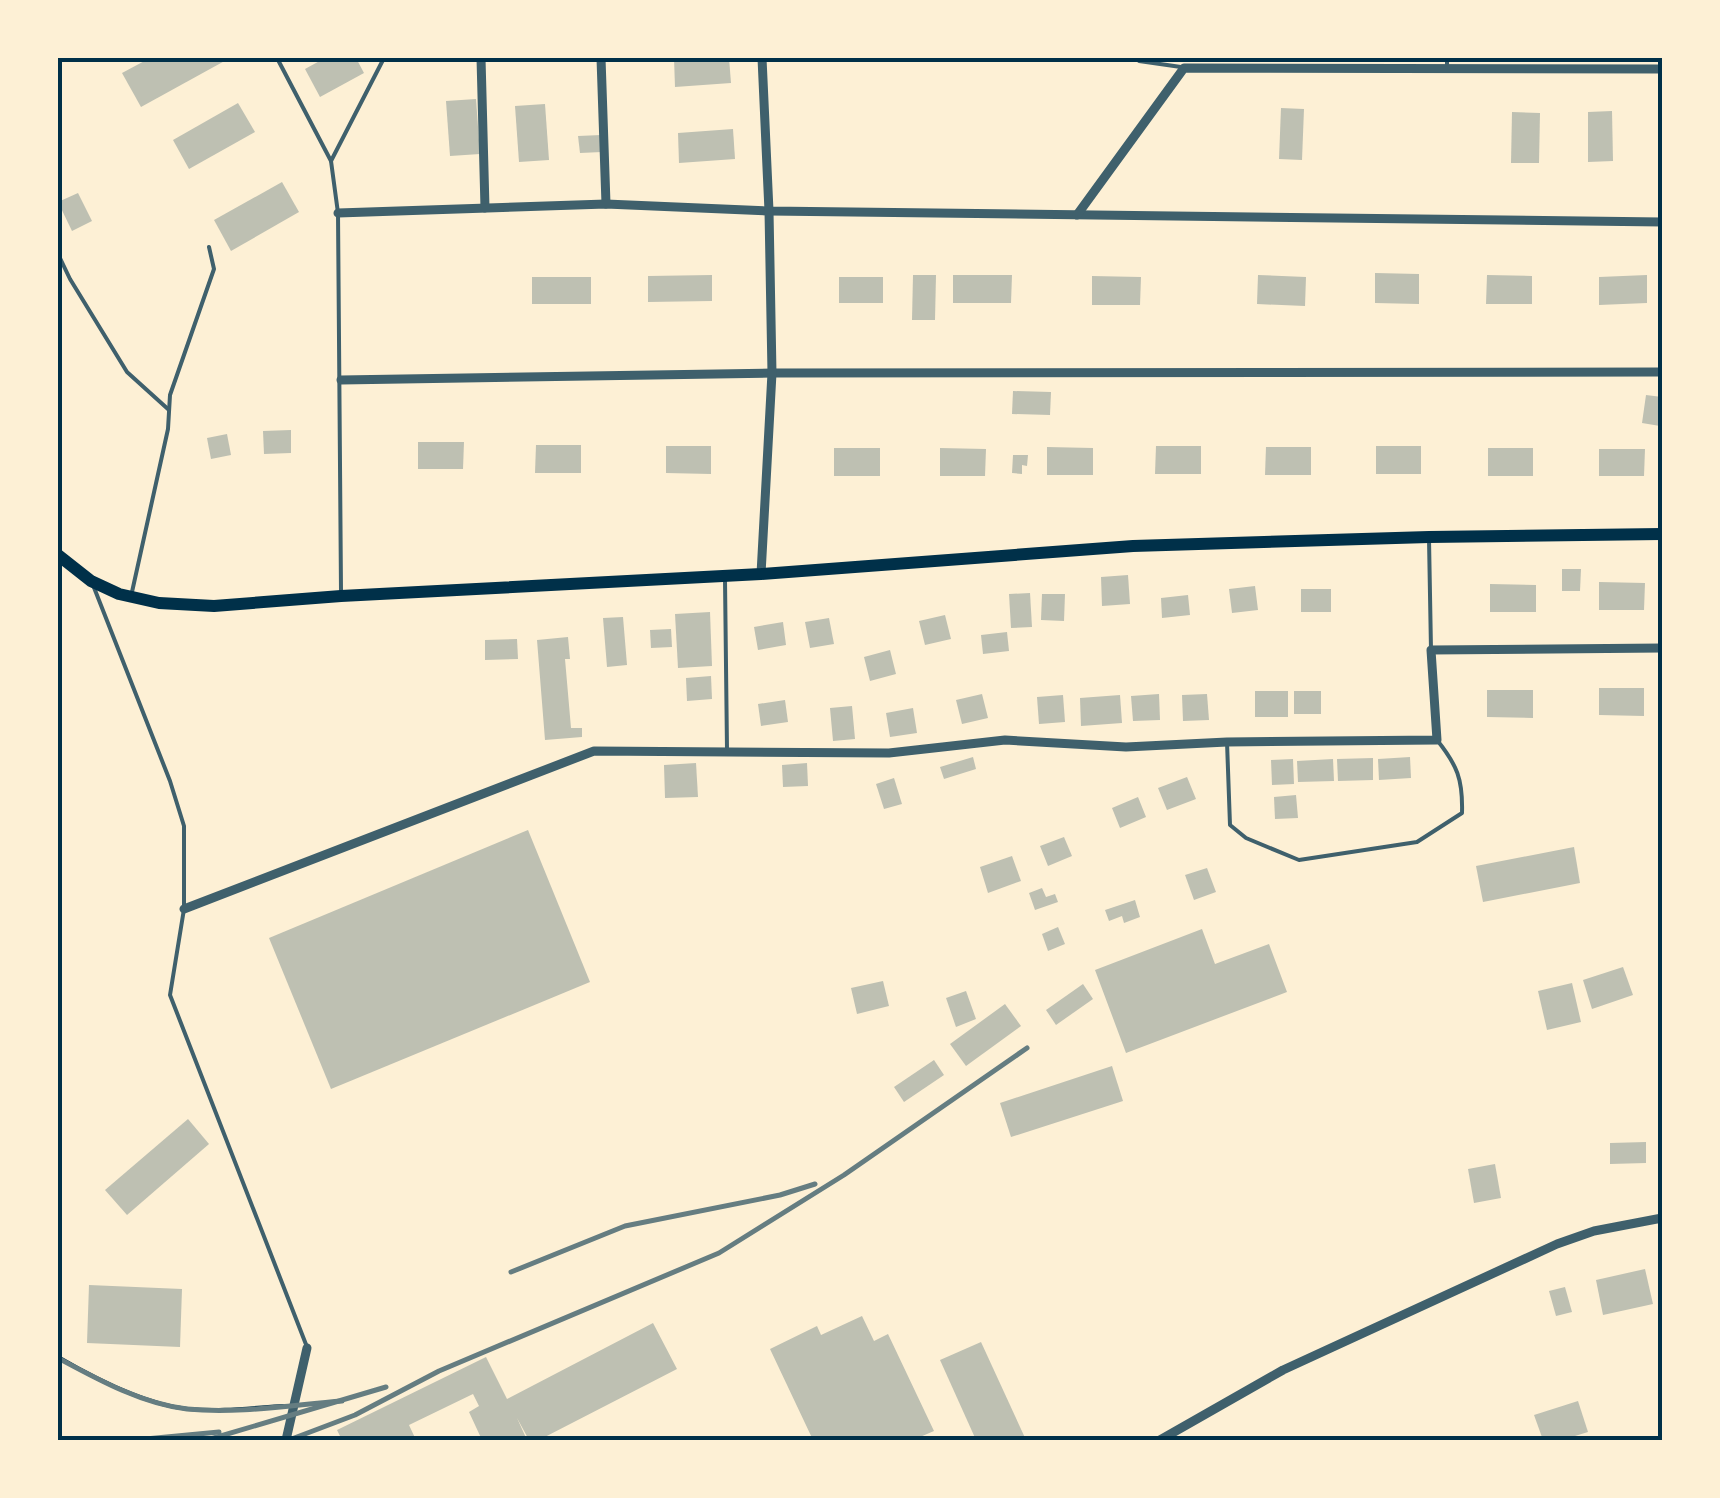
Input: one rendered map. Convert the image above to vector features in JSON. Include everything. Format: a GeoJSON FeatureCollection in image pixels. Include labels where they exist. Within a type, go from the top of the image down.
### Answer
{"type":"FeatureCollection","features":[{"type":"Feature","properties":{"kind":"main road"},"geometry":{"type":"LineString","coordinates":[[58,555],[91,581],[119,594],[159,603],[214,606],[761,574],[1133,546],[1662,534]]}},
{"type":"Feature","properties":{"kind":"street"},"geometry":{"type":"LineString","coordinates":[[480,58],[485,208]]}},
{"type":"Feature","properties":{"kind":"street"},"geometry":{"type":"LineString","coordinates":[[601,58],[606,204]]}},
{"type":"Feature","properties":{"kind":"street"},"geometry":{"type":"LineString","coordinates":[[761,574],[772,372],[762,58]]}},
{"type":"Feature","properties":{"kind":"street"},"geometry":{"type":"LineString","coordinates":[[1077,214],[1184,68],[1447,63],[1662,69]]}},
{"type":"Feature","properties":{"kind":"street"},"geometry":{"type":"LineString","coordinates":[[338,214],[606,204],[769,210],[1662,222]]}},
{"type":"Feature","properties":{"kind":"street"},"geometry":{"type":"LineString","coordinates":[[341,380],[772,372],[1662,372]]}},
{"type":"Feature","properties":{"kind":"street"},"geometry":{"type":"LineString","coordinates":[[184,909],[594,751],[890,753],[1004,740],[1126,746],[1437,740],[1431,650],[1662,648]]}},
{"type":"Feature","properties":{"kind":"street"},"geometry":{"type":"LineString","coordinates":[[1160,1440],[1283,1370],[1557,1244],[1594,1231],[1662,1218]]}},
{"type":"Feature","properties":{"kind":"street"},"geometry":{"type":"LineString","coordinates":[[286,1440],[307,1348]]}},
{"type":"Feature","properties":{"kind":"lane"},"geometry":{"type":"LineString","coordinates":[[277,58],[331,161],[338,214],[341,596]]}},
{"type":"Feature","properties":{"kind":"lane"},"geometry":{"type":"LineString","coordinates":[[331,161],[384,58]]}},
{"type":"Feature","properties":{"kind":"lane"},"geometry":{"type":"LineString","coordinates":[[1139,58],[1184,68]]}},
{"type":"Feature","properties":{"kind":"lane"},"geometry":{"type":"LineString","coordinates":[[131,597],[168,429],[170,395],[214,269],[209,246]]}},
{"type":"Feature","properties":{"kind":"lane"},"geometry":{"type":"LineString","coordinates":[[58,254],[127,372],[170,410]]}},
{"type":"Feature","properties":{"kind":"lane"},"geometry":{"type":"LineString","coordinates":[[1429,537],[1431,650]]}},
{"type":"Feature","properties":{"kind":"lane"},"geometry":{"type":"LineString","coordinates":[[726,576],[727,750]]}},
{"type":"Feature","properties":{"kind":"lane"},"geometry":{"type":"LineString","coordinates":[[91,581],[184,826],[184,909],[170,996],[307,1348]]}},
{"type":"Feature","properties":{"kind":"lane"},"geometry":{"type":"LineString","coordinates":[[1227,742],[1230,825],[1246,838],[1299,860],[1418,842],[1462,812],[1463,790],[1455,763],[1437,740]]}},
{"type":"Feature","properties":{"kind":"path"},"geometry":{"type":"LineString","coordinates":[[58,1358],[138,1395],[185,1408],[231,1410],[294,1405]]}},
{"type":"Feature","properties":{"kind":"building"},"geometry":{"type":"Polygon","coordinates":[[[150,58],[230,58],[141,107],[122,73],[150,58]]]}},
{"type":"Feature","properties":{"kind":"building"},"geometry":{"type":"Polygon","coordinates":[[[325,58],[356,58],[364,73],[320,97],[305,69],[325,58]]]}},
{"type":"Feature","properties":{"kind":"building"},"geometry":{"type":"Polygon","coordinates":[[[674,58],[729,58],[731,83],[675,87],[674,58]]]}},
{"type":"Feature","properties":{"kind":"building"},"geometry":{"type":"Polygon","coordinates":[[[476,99],[480,154],[450,156],[446,101],[476,99]]]}},
{"type":"Feature","properties":{"kind":"building"},"geometry":{"type":"Polygon","coordinates":[[[238,103],[255,132],[189,169],[173,140],[238,103]]]}},
{"type":"Feature","properties":{"kind":"building"},"geometry":{"type":"Polygon","coordinates":[[[545,104],[549,160],[519,162],[515,106],[545,104]]]}},
{"type":"Feature","properties":{"kind":"building"},"geometry":{"type":"Polygon","coordinates":[[[1281,108],[1304,109],[1302,160],[1279,159],[1281,108]]]}},
{"type":"Feature","properties":{"kind":"building"},"geometry":{"type":"Polygon","coordinates":[[[1612,111],[1613,161],[1588,162],[1588,112],[1612,111]]]}},
{"type":"Feature","properties":{"kind":"building"},"geometry":{"type":"Polygon","coordinates":[[[1512,112],[1540,113],[1539,163],[1511,163],[1512,112]]]}},
{"type":"Feature","properties":{"kind":"building"},"geometry":{"type":"Polygon","coordinates":[[[733,129],[735,159],[679,163],[678,133],[733,129]]]}},
{"type":"Feature","properties":{"kind":"building"},"geometry":{"type":"Polygon","coordinates":[[[601,135],[602,152],[580,153],[578,136],[601,135]]]}},
{"type":"Feature","properties":{"kind":"building"},"geometry":{"type":"Polygon","coordinates":[[[282,182],[299,212],[231,251],[214,220],[282,182]]]}},
{"type":"Feature","properties":{"kind":"building"},"geometry":{"type":"Polygon","coordinates":[[[78,193],[92,221],[72,231],[58,202],[78,193]]]}},
{"type":"Feature","properties":{"kind":"building"},"geometry":{"type":"Polygon","coordinates":[[[1375,273],[1419,274],[1419,304],[1375,303],[1375,273]]]}},
{"type":"Feature","properties":{"kind":"building"},"geometry":{"type":"Polygon","coordinates":[[[712,275],[712,301],[648,302],[648,276],[712,275]]]}},
{"type":"Feature","properties":{"kind":"building"},"geometry":{"type":"Polygon","coordinates":[[[913,275],[936,275],[935,320],[912,320],[913,275]]]}},
{"type":"Feature","properties":{"kind":"building"},"geometry":{"type":"Polygon","coordinates":[[[953,275],[1012,275],[1011,303],[953,303],[953,275]]]}},
{"type":"Feature","properties":{"kind":"building"},"geometry":{"type":"Polygon","coordinates":[[[1258,275],[1306,277],[1305,306],[1257,304],[1258,275]]]}},
{"type":"Feature","properties":{"kind":"building"},"geometry":{"type":"Polygon","coordinates":[[[1487,275],[1532,276],[1532,304],[1486,304],[1487,275]]]}},
{"type":"Feature","properties":{"kind":"building"},"geometry":{"type":"Polygon","coordinates":[[[1647,275],[1647,303],[1599,305],[1599,277],[1647,275]]]}},
{"type":"Feature","properties":{"kind":"building"},"geometry":{"type":"Polygon","coordinates":[[[1092,276],[1141,277],[1140,305],[1092,305],[1092,276]]]}},
{"type":"Feature","properties":{"kind":"building"},"geometry":{"type":"Polygon","coordinates":[[[532,277],[591,277],[591,304],[532,304],[532,277]]]}},
{"type":"Feature","properties":{"kind":"building"},"geometry":{"type":"Polygon","coordinates":[[[839,277],[883,277],[883,303],[839,303],[839,277]]]}},
{"type":"Feature","properties":{"kind":"building"},"geometry":{"type":"Polygon","coordinates":[[[1013,391],[1051,392],[1050,415],[1012,414],[1013,391]]]}},
{"type":"Feature","properties":{"kind":"building"},"geometry":{"type":"Polygon","coordinates":[[[1646,395],[1662,397],[1662,437],[1658,436],[1660,426],[1642,423],[1646,395]]]}},
{"type":"Feature","properties":{"kind":"building"},"geometry":{"type":"Polygon","coordinates":[[[291,430],[291,453],[264,454],[263,431],[291,430]]]}},
{"type":"Feature","properties":{"kind":"building"},"geometry":{"type":"Polygon","coordinates":[[[227,434],[231,455],[211,459],[207,438],[227,434]]]}},
{"type":"Feature","properties":{"kind":"building"},"geometry":{"type":"Polygon","coordinates":[[[418,442],[464,442],[463,469],[418,469],[418,442]]]}},
{"type":"Feature","properties":{"kind":"building"},"geometry":{"type":"Polygon","coordinates":[[[536,445],[581,445],[581,473],[535,473],[536,445]]]}},
{"type":"Feature","properties":{"kind":"building"},"geometry":{"type":"Polygon","coordinates":[[[666,446],[711,446],[711,474],[666,473],[666,446]]]}},
{"type":"Feature","properties":{"kind":"building"},"geometry":{"type":"Polygon","coordinates":[[[1156,446],[1201,446],[1201,474],[1155,474],[1156,446]]]}},
{"type":"Feature","properties":{"kind":"building"},"geometry":{"type":"Polygon","coordinates":[[[1376,446],[1421,446],[1421,474],[1376,474],[1376,446]]]}},
{"type":"Feature","properties":{"kind":"building"},"geometry":{"type":"Polygon","coordinates":[[[1047,447],[1093,448],[1093,475],[1047,475],[1047,447]]]}},
{"type":"Feature","properties":{"kind":"building"},"geometry":{"type":"Polygon","coordinates":[[[1266,447],[1311,447],[1311,475],[1265,475],[1266,447]]]}},
{"type":"Feature","properties":{"kind":"building"},"geometry":{"type":"Polygon","coordinates":[[[834,448],[880,448],[880,476],[834,476],[834,448]]]}},
{"type":"Feature","properties":{"kind":"building"},"geometry":{"type":"Polygon","coordinates":[[[940,448],[986,449],[985,476],[940,476],[940,448]]]}},
{"type":"Feature","properties":{"kind":"building"},"geometry":{"type":"Polygon","coordinates":[[[1488,448],[1533,448],[1533,476],[1488,476],[1488,448]]]}},
{"type":"Feature","properties":{"kind":"building"},"geometry":{"type":"Polygon","coordinates":[[[1599,449],[1645,449],[1644,476],[1599,476],[1599,449]]]}},
{"type":"Feature","properties":{"kind":"building"},"geometry":{"type":"Polygon","coordinates":[[[1013,455],[1028,455],[1022,474],[1012,473],[1013,455]]]}},
{"type":"Feature","properties":{"kind":"building"},"geometry":{"type":"Polygon","coordinates":[[[1562,569],[1581,569],[1580,591],[1562,591],[1562,569]]]}},
{"type":"Feature","properties":{"kind":"building"},"geometry":{"type":"Polygon","coordinates":[[[1128,575],[1130,604],[1102,606],[1101,577],[1128,575]]]}},
{"type":"Feature","properties":{"kind":"building"},"geometry":{"type":"Polygon","coordinates":[[[1599,582],[1645,583],[1644,610],[1599,610],[1599,582]]]}},
{"type":"Feature","properties":{"kind":"building"},"geometry":{"type":"Polygon","coordinates":[[[1490,584],[1536,585],[1536,612],[1490,612],[1490,584]]]}},
{"type":"Feature","properties":{"kind":"building"},"geometry":{"type":"Polygon","coordinates":[[[1255,586],[1258,610],[1232,613],[1229,589],[1255,586]]]}},
{"type":"Feature","properties":{"kind":"building"},"geometry":{"type":"Polygon","coordinates":[[[1301,589],[1331,589],[1331,612],[1301,612],[1301,589]]]}},
{"type":"Feature","properties":{"kind":"building"},"geometry":{"type":"Polygon","coordinates":[[[1030,593],[1032,627],[1011,628],[1009,594],[1030,593]]]}},
{"type":"Feature","properties":{"kind":"building"},"geometry":{"type":"Polygon","coordinates":[[[1042,594],[1065,594],[1064,621],[1041,620],[1042,594]]]}},
{"type":"Feature","properties":{"kind":"building"},"geometry":{"type":"Polygon","coordinates":[[[1188,595],[1190,615],[1162,618],[1161,598],[1188,595]]]}},
{"type":"Feature","properties":{"kind":"building"},"geometry":{"type":"Polygon","coordinates":[[[710,612],[712,666],[678,668],[675,614],[710,612]]]}},
{"type":"Feature","properties":{"kind":"building"},"geometry":{"type":"Polygon","coordinates":[[[945,615],[951,639],[925,645],[919,621],[945,615]]]}},
{"type":"Feature","properties":{"kind":"building"},"geometry":{"type":"Polygon","coordinates":[[[623,617],[627,665],[607,667],[603,618],[623,617]]]}},
{"type":"Feature","properties":{"kind":"building"},"geometry":{"type":"Polygon","coordinates":[[[829,618],[834,644],[810,648],[805,622],[829,618]]]}},
{"type":"Feature","properties":{"kind":"building"},"geometry":{"type":"Polygon","coordinates":[[[783,622],[786,645],[758,650],[754,627],[783,622]]]}},
{"type":"Feature","properties":{"kind":"building"},"geometry":{"type":"Polygon","coordinates":[[[671,629],[672,647],[651,648],[650,630],[671,629]]]}},
{"type":"Feature","properties":{"kind":"building"},"geometry":{"type":"Polygon","coordinates":[[[1007,632],[1009,651],[983,654],[981,635],[1007,632]]]}},
{"type":"Feature","properties":{"kind":"building"},"geometry":{"type":"Polygon","coordinates":[[[568,637],[570,659],[565,659],[571,728],[582,728],[582,737],[545,740],[537,640],[568,637]]]}},
{"type":"Feature","properties":{"kind":"building"},"geometry":{"type":"Polygon","coordinates":[[[517,639],[518,659],[485,660],[485,640],[517,639]]]}},
{"type":"Feature","properties":{"kind":"building"},"geometry":{"type":"Polygon","coordinates":[[[890,650],[896,674],[870,681],[864,657],[890,650]]]}},
{"type":"Feature","properties":{"kind":"building"},"geometry":{"type":"Polygon","coordinates":[[[711,676],[712,699],[687,701],[686,678],[711,676]]]}},
{"type":"Feature","properties":{"kind":"building"},"geometry":{"type":"Polygon","coordinates":[[[1599,688],[1644,688],[1644,716],[1599,715],[1599,688]]]}},
{"type":"Feature","properties":{"kind":"building"},"geometry":{"type":"Polygon","coordinates":[[[1487,690],[1533,690],[1533,718],[1487,717],[1487,690]]]}},
{"type":"Feature","properties":{"kind":"building"},"geometry":{"type":"Polygon","coordinates":[[[1255,691],[1288,691],[1288,717],[1255,717],[1255,691]]]}},
{"type":"Feature","properties":{"kind":"building"},"geometry":{"type":"Polygon","coordinates":[[[1294,691],[1321,691],[1321,714],[1294,714],[1294,691]]]}},
{"type":"Feature","properties":{"kind":"building"},"geometry":{"type":"Polygon","coordinates":[[[982,694],[988,718],[962,724],[956,700],[982,694]]]}},
{"type":"Feature","properties":{"kind":"building"},"geometry":{"type":"Polygon","coordinates":[[[1159,694],[1160,720],[1133,721],[1131,696],[1159,694]]]}},
{"type":"Feature","properties":{"kind":"building"},"geometry":{"type":"Polygon","coordinates":[[[1207,694],[1209,720],[1183,721],[1182,695],[1207,694]]]}},
{"type":"Feature","properties":{"kind":"building"},"geometry":{"type":"Polygon","coordinates":[[[1063,695],[1065,722],[1039,724],[1037,697],[1063,695]]]}},
{"type":"Feature","properties":{"kind":"building"},"geometry":{"type":"Polygon","coordinates":[[[1120,695],[1122,723],[1081,726],[1080,698],[1120,695]]]}},
{"type":"Feature","properties":{"kind":"building"},"geometry":{"type":"Polygon","coordinates":[[[785,700],[788,722],[761,726],[758,704],[785,700]]]}},
{"type":"Feature","properties":{"kind":"building"},"geometry":{"type":"Polygon","coordinates":[[[852,706],[855,739],[833,741],[830,708],[852,706]]]}},
{"type":"Feature","properties":{"kind":"building"},"geometry":{"type":"Polygon","coordinates":[[[913,708],[917,733],[890,737],[886,713],[913,708]]]}},
{"type":"Feature","properties":{"kind":"building"},"geometry":{"type":"Polygon","coordinates":[[[973,757],[976,769],[944,779],[940,767],[973,757]]]}},
{"type":"Feature","properties":{"kind":"building"},"geometry":{"type":"Polygon","coordinates":[[[1410,757],[1411,778],[1379,780],[1378,759],[1410,757]]]}},
{"type":"Feature","properties":{"kind":"building"},"geometry":{"type":"Polygon","coordinates":[[[1373,758],[1373,780],[1338,781],[1337,759],[1373,758]]]}},
{"type":"Feature","properties":{"kind":"building"},"geometry":{"type":"Polygon","coordinates":[[[1293,759],[1294,784],[1272,785],[1271,760],[1293,759]]]}},
{"type":"Feature","properties":{"kind":"building"},"geometry":{"type":"Polygon","coordinates":[[[1333,759],[1334,781],[1298,782],[1297,761],[1333,759]]]}},
{"type":"Feature","properties":{"kind":"building"},"geometry":{"type":"Polygon","coordinates":[[[696,763],[698,797],[665,798],[664,765],[696,763]]]}},
{"type":"Feature","properties":{"kind":"building"},"geometry":{"type":"Polygon","coordinates":[[[807,763],[808,786],[783,787],[782,765],[807,763]]]}},
{"type":"Feature","properties":{"kind":"building"},"geometry":{"type":"Polygon","coordinates":[[[1187,777],[1196,799],[1167,810],[1158,788],[1187,777]]]}},
{"type":"Feature","properties":{"kind":"building"},"geometry":{"type":"Polygon","coordinates":[[[894,778],[902,804],[884,809],[876,784],[894,778]]]}},
{"type":"Feature","properties":{"kind":"building"},"geometry":{"type":"Polygon","coordinates":[[[1296,795],[1298,818],[1275,819],[1274,797],[1296,795]]]}},
{"type":"Feature","properties":{"kind":"building"},"geometry":{"type":"Polygon","coordinates":[[[1138,797],[1146,817],[1120,828],[1112,808],[1138,797]]]}},
{"type":"Feature","properties":{"kind":"building"},"geometry":{"type":"Polygon","coordinates":[[[528,830],[590,982],[331,1089],[269,938],[528,830]]]}},
{"type":"Feature","properties":{"kind":"building"},"geometry":{"type":"Polygon","coordinates":[[[1064,837],[1072,856],[1048,866],[1040,846],[1064,837]]]}},
{"type":"Feature","properties":{"kind":"building"},"geometry":{"type":"Polygon","coordinates":[[[1574,847],[1580,883],[1483,902],[1476,866],[1574,847]]]}},
{"type":"Feature","properties":{"kind":"building"},"geometry":{"type":"Polygon","coordinates":[[[1012,856],[1021,881],[988,893],[980,867],[1012,856]]]}},
{"type":"Feature","properties":{"kind":"building"},"geometry":{"type":"Polygon","coordinates":[[[1207,868],[1216,892],[1194,900],[1185,875],[1207,868]]]}},
{"type":"Feature","properties":{"kind":"building"},"geometry":{"type":"Polygon","coordinates":[[[1042,888],[1046,897],[1055,894],[1058,902],[1035,910],[1029,893],[1042,888]]]}},
{"type":"Feature","properties":{"kind":"building"},"geometry":{"type":"Polygon","coordinates":[[[1135,900],[1140,917],[1124,923],[1122,916],[1109,921],[1105,910],[1135,900]]]}},
{"type":"Feature","properties":{"kind":"building"},"geometry":{"type":"Polygon","coordinates":[[[1058,927],[1065,944],[1048,951],[1042,934],[1058,927]]]}},
{"type":"Feature","properties":{"kind":"building"},"geometry":{"type":"Polygon","coordinates":[[[1202,929],[1215,964],[1269,944],[1287,992],[1126,1053],[1095,970],[1202,929]]]}},
{"type":"Feature","properties":{"kind":"building"},"geometry":{"type":"Polygon","coordinates":[[[1623,967],[1633,995],[1592,1009],[1583,980],[1623,967]]]}},
{"type":"Feature","properties":{"kind":"building"},"geometry":{"type":"Polygon","coordinates":[[[883,981],[889,1006],[857,1014],[851,988],[883,981]]]}},
{"type":"Feature","properties":{"kind":"building"},"geometry":{"type":"Polygon","coordinates":[[[1572,983],[1581,1022],[1547,1030],[1538,991],[1572,983]]]}},
{"type":"Feature","properties":{"kind":"building"},"geometry":{"type":"Polygon","coordinates":[[[1083,984],[1093,999],[1056,1025],[1046,1010],[1083,984]]]}},
{"type":"Feature","properties":{"kind":"building"},"geometry":{"type":"Polygon","coordinates":[[[966,991],[976,1019],[956,1027],[946,998],[966,991]]]}},
{"type":"Feature","properties":{"kind":"building"},"geometry":{"type":"Polygon","coordinates":[[[1005,1004],[1021,1026],[966,1066],[950,1044],[1005,1004]]]}},
{"type":"Feature","properties":{"kind":"building"},"geometry":{"type":"Polygon","coordinates":[[[934,1060],[944,1075],[904,1102],[894,1087],[934,1060]]]}},
{"type":"Feature","properties":{"kind":"building"},"geometry":{"type":"Polygon","coordinates":[[[1112,1066],[1123,1101],[1011,1137],[1000,1103],[1112,1066]]]}},
{"type":"Feature","properties":{"kind":"building"},"geometry":{"type":"Polygon","coordinates":[[[188,1119],[209,1144],[127,1215],[105,1190],[188,1119]]]}},
{"type":"Feature","properties":{"kind":"building"},"geometry":{"type":"Polygon","coordinates":[[[1646,1142],[1646,1163],[1610,1164],[1610,1143],[1646,1142]]]}},
{"type":"Feature","properties":{"kind":"building"},"geometry":{"type":"Polygon","coordinates":[[[1495,1164],[1501,1198],[1474,1203],[1468,1169],[1495,1164]]]}},
{"type":"Feature","properties":{"kind":"building"},"geometry":{"type":"Polygon","coordinates":[[[1645,1269],[1653,1304],[1603,1315],[1596,1280],[1645,1269]]]}},
{"type":"Feature","properties":{"kind":"building"},"geometry":{"type":"Polygon","coordinates":[[[89,1285],[182,1289],[180,1347],[87,1343],[89,1285]]]}},
{"type":"Feature","properties":{"kind":"building"},"geometry":{"type":"Polygon","coordinates":[[[1565,1287],[1572,1312],[1556,1316],[1549,1291],[1565,1287]]]}},
{"type":"Feature","properties":{"kind":"building"},"geometry":{"type":"Polygon","coordinates":[[[862,1316],[874,1341],[888,1334],[934,1431],[920,1437],[922,1440],[813,1440],[770,1349],[817,1326],[821,1335],[862,1316]]]}},
{"type":"Feature","properties":{"kind":"building"},"geometry":{"type":"Polygon","coordinates":[[[653,1323],[677,1369],[539,1440],[529,1440],[517,1418],[527,1440],[482,1440],[469,1412],[479,1406],[473,1394],[409,1425],[416,1440],[342,1440],[337,1430],[486,1357],[507,1399],[653,1323]]]}},
{"type":"Feature","properties":{"kind":"building"},"geometry":{"type":"Polygon","coordinates":[[[981,1342],[1026,1440],[976,1440],[940,1360],[981,1342]]]}},
{"type":"Feature","properties":{"kind":"building"},"geometry":{"type":"Polygon","coordinates":[[[1578,1401],[1588,1432],[1562,1440],[1543,1440],[1534,1415],[1578,1401]]]}},
{"type":"Feature","properties":{"kind":"railway"},"geometry":{"type":"LineString","coordinates":[[289,1440],[355,1415],[439,1371],[719,1253],[844,1175],[1027,1048]]}},
{"type":"Feature","properties":{"kind":"railway"},"geometry":{"type":"LineString","coordinates":[[511,1272],[625,1226],[780,1195],[815,1184]]}},
{"type":"Feature","properties":{"kind":"railway"},"geometry":{"type":"LineString","coordinates":[[58,1358],[137,1396],[187,1409],[245,1410],[342,1401]]}},
{"type":"Feature","properties":{"kind":"railway"},"geometry":{"type":"LineString","coordinates":[[207,1440],[386,1387]]}},
{"type":"Feature","properties":{"kind":"railway"},"geometry":{"type":"LineString","coordinates":[[135,1440],[219,1432]]}}]}
